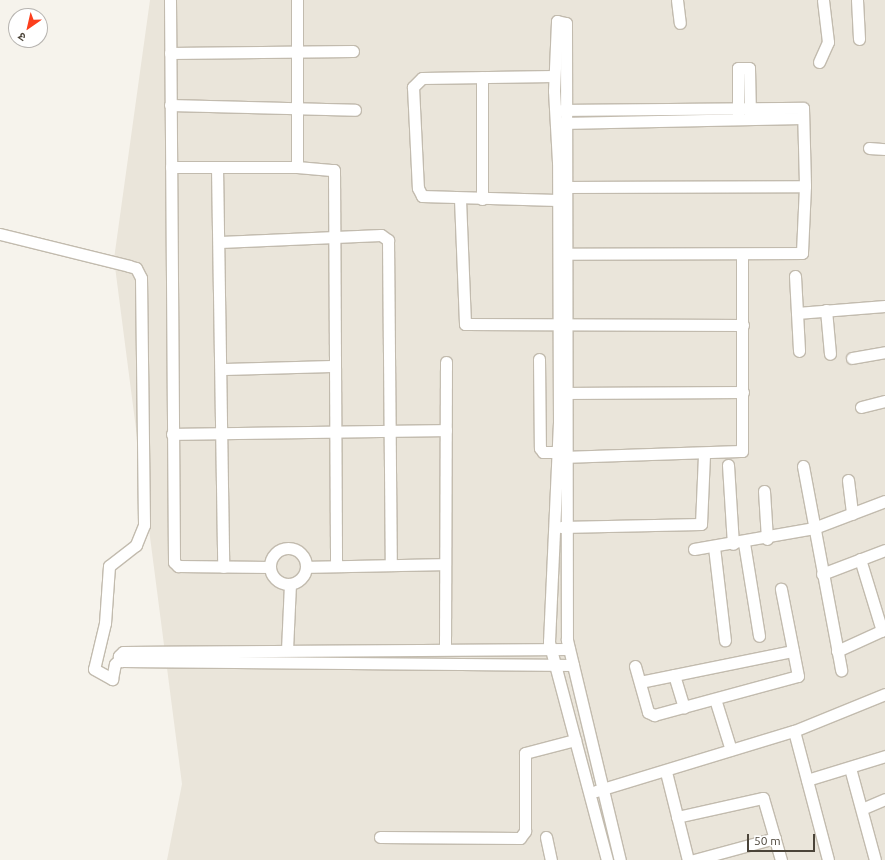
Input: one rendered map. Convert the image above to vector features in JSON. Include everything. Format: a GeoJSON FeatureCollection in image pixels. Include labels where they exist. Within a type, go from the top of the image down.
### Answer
{"type":"FeatureCollection","features":[{"type":"Feature","properties":{"kind":"street"},"geometry":{"type":"LineString","coordinates":[[170,0],[174,562],[178,566],[270,567]]}},
{"type":"Feature","properties":{"kind":"street"},"geometry":{"type":"LineString","coordinates":[[296,167],[297,0]]}},
{"type":"Feature","properties":{"kind":"street"},"geometry":{"type":"LineString","coordinates":[[677,0],[680,23]]}},
{"type":"Feature","properties":{"kind":"street"},"geometry":{"type":"LineString","coordinates":[[819,62],[828,42],[823,0]]}},
{"type":"Feature","properties":{"kind":"street"},"geometry":{"type":"LineString","coordinates":[[857,0],[859,39]]}},
{"type":"Feature","properties":{"kind":"street"},"geometry":{"type":"LineString","coordinates":[[563,254],[556,200],[563,187],[556,123],[554,76],[556,23],[565,21],[568,123],[563,187],[563,254],[563,393],[561,455],[555,526],[551,650],[607,860]]}},
{"type":"Feature","properties":{"kind":"street"},"geometry":{"type":"LineString","coordinates":[[170,53],[353,51]]}},
{"type":"Feature","properties":{"kind":"street"},"geometry":{"type":"LineString","coordinates":[[738,114],[738,68],[749,68],[750,114]]}},
{"type":"Feature","properties":{"kind":"street"},"geometry":{"type":"LineString","coordinates":[[554,76],[422,78],[413,87],[418,188],[422,196],[430,198],[460,199],[556,200]]}},
{"type":"Feature","properties":{"kind":"street"},"geometry":{"type":"LineString","coordinates":[[482,77],[482,199]]}},
{"type":"Feature","properties":{"kind":"street"},"geometry":{"type":"LineString","coordinates":[[170,105],[355,110]]}},
{"type":"Feature","properties":{"kind":"street"},"geometry":{"type":"LineString","coordinates":[[555,110],[668,109],[738,114],[800,108],[804,111],[805,186],[802,253],[563,254]]}},
{"type":"Feature","properties":{"kind":"street"},"geometry":{"type":"LineString","coordinates":[[668,109],[669,121]]}},
{"type":"Feature","properties":{"kind":"street"},"geometry":{"type":"LineString","coordinates":[[556,123],[669,121],[738,114]]}},
{"type":"Feature","properties":{"kind":"street"},"geometry":{"type":"LineString","coordinates":[[869,148],[885,149]]}},
{"type":"Feature","properties":{"kind":"street"},"geometry":{"type":"LineString","coordinates":[[171,167],[296,167],[334,170],[336,237],[334,430],[336,566]]}},
{"type":"Feature","properties":{"kind":"street"},"geometry":{"type":"LineString","coordinates":[[217,167],[220,242],[223,567]]}},
{"type":"Feature","properties":{"kind":"street"},"geometry":{"type":"LineString","coordinates":[[563,187],[805,186]]}},
{"type":"Feature","properties":{"kind":"street"},"geometry":{"type":"LineString","coordinates":[[460,199],[465,324],[563,327],[743,325]]}},
{"type":"Feature","properties":{"kind":"street"},"geometry":{"type":"LineString","coordinates":[[0,234],[136,268],[141,278],[144,525],[136,545],[109,564],[106,623],[94,669],[112,679],[115,664],[120,659],[123,652],[445,648],[569,649]]}},
{"type":"Feature","properties":{"kind":"street"},"geometry":{"type":"LineString","coordinates":[[220,242],[382,236],[388,240],[390,564]]}},
{"type":"Feature","properties":{"kind":"street"},"geometry":{"type":"LineString","coordinates":[[539,359],[540,448],[543,452],[561,455],[704,454],[742,451],[742,254]]}},
{"type":"Feature","properties":{"kind":"street"},"geometry":{"type":"LineString","coordinates":[[795,276],[799,351]]}},
{"type":"Feature","properties":{"kind":"street"},"geometry":{"type":"LineString","coordinates":[[797,313],[885,306]]}},
{"type":"Feature","properties":{"kind":"street"},"geometry":{"type":"LineString","coordinates":[[826,310],[830,354]]}},
{"type":"Feature","properties":{"kind":"street"},"geometry":{"type":"LineString","coordinates":[[852,358],[885,352]]}},
{"type":"Feature","properties":{"kind":"street"},"geometry":{"type":"LineString","coordinates":[[445,648],[446,362]]}},
{"type":"Feature","properties":{"kind":"street"},"geometry":{"type":"LineString","coordinates":[[221,369],[335,366]]}},
{"type":"Feature","properties":{"kind":"street"},"geometry":{"type":"LineString","coordinates":[[563,393],[743,392]]}},
{"type":"Feature","properties":{"kind":"street"},"geometry":{"type":"LineString","coordinates":[[861,407],[885,401]]}},
{"type":"Feature","properties":{"kind":"street"},"geometry":{"type":"LineString","coordinates":[[172,434],[222,434],[334,430],[446,430]]}},
{"type":"Feature","properties":{"kind":"street"},"geometry":{"type":"LineString","coordinates":[[555,526],[700,524],[704,454]]}},
{"type":"Feature","properties":{"kind":"street"},"geometry":{"type":"LineString","coordinates":[[561,455],[567,527],[569,649],[620,860]]}},
{"type":"Feature","properties":{"kind":"street"},"geometry":{"type":"LineString","coordinates":[[728,466],[739,544],[759,636]]}},
{"type":"Feature","properties":{"kind":"street"},"geometry":{"type":"LineString","coordinates":[[803,466],[841,670]]}},
{"type":"Feature","properties":{"kind":"street"},"geometry":{"type":"LineString","coordinates":[[848,480],[852,514]]}},
{"type":"Feature","properties":{"kind":"street"},"geometry":{"type":"LineString","coordinates":[[764,491],[767,539]]}},
{"type":"Feature","properties":{"kind":"street"},"geometry":{"type":"LineString","coordinates":[[694,550],[767,539],[814,528],[885,501]]}},
{"type":"Feature","properties":{"kind":"street"},"geometry":{"type":"LineString","coordinates":[[714,547],[725,640]]}},
{"type":"Feature","properties":{"kind":"street"},"geometry":{"type":"LineString","coordinates":[[288,548],[301,554],[306,568],[301,578],[290,584],[276,580],[270,567],[275,553],[288,548]]}},
{"type":"Feature","properties":{"kind":"street"},"geometry":{"type":"LineString","coordinates":[[822,574],[885,550]]}},
{"type":"Feature","properties":{"kind":"street"},"geometry":{"type":"LineString","coordinates":[[837,651],[883,630],[860,559]]}},
{"type":"Feature","properties":{"kind":"street"},"geometry":{"type":"LineString","coordinates":[[306,568],[390,564],[445,564]]}},
{"type":"Feature","properties":{"kind":"street"},"geometry":{"type":"LineString","coordinates":[[290,584],[289,650],[291,662]]}},
{"type":"Feature","properties":{"kind":"street"},"geometry":{"type":"LineString","coordinates":[[635,666],[651,715],[798,676],[781,589]]}},
{"type":"Feature","properties":{"kind":"street"},"geometry":{"type":"LineString","coordinates":[[640,682],[793,651]]}},
{"type":"Feature","properties":{"kind":"street"},"geometry":{"type":"LineString","coordinates":[[120,659],[573,665]]}},
{"type":"Feature","properties":{"kind":"street"},"geometry":{"type":"LineString","coordinates":[[674,675],[684,707]]}},
{"type":"Feature","properties":{"kind":"street"},"geometry":{"type":"LineString","coordinates":[[590,793],[666,772],[794,731],[885,694]]}},
{"type":"Feature","properties":{"kind":"street"},"geometry":{"type":"LineString","coordinates":[[715,699],[731,750]]}},
{"type":"Feature","properties":{"kind":"street"},"geometry":{"type":"LineString","coordinates":[[794,731],[828,860]]}},
{"type":"Feature","properties":{"kind":"street"},"geometry":{"type":"LineString","coordinates":[[380,837],[520,838],[525,831],[525,753],[575,740]]}},
{"type":"Feature","properties":{"kind":"street"},"geometry":{"type":"LineString","coordinates":[[807,780],[885,756]]}},
{"type":"Feature","properties":{"kind":"street"},"geometry":{"type":"LineString","coordinates":[[850,768],[864,808],[875,860]]}},
{"type":"Feature","properties":{"kind":"street"},"geometry":{"type":"LineString","coordinates":[[666,772],[688,860]]}},
{"type":"Feature","properties":{"kind":"street"},"geometry":{"type":"LineString","coordinates":[[677,817],[763,798],[781,860]]}},
{"type":"Feature","properties":{"kind":"street"},"geometry":{"type":"LineString","coordinates":[[864,808],[885,799]]}},
{"type":"Feature","properties":{"kind":"street"},"geometry":{"type":"LineString","coordinates":[[546,837],[551,860]]}},
{"type":"Feature","properties":{"kind":"street"},"geometry":{"type":"LineString","coordinates":[[694,860],[775,838]]}},
{"type":"Feature","properties":{"kind":"shaded area"},"geometry":{"type":"Polygon","coordinates":[[[150,0],[885,0],[885,860],[167,860],[182,784],[114,259],[150,0]]]}}]}
